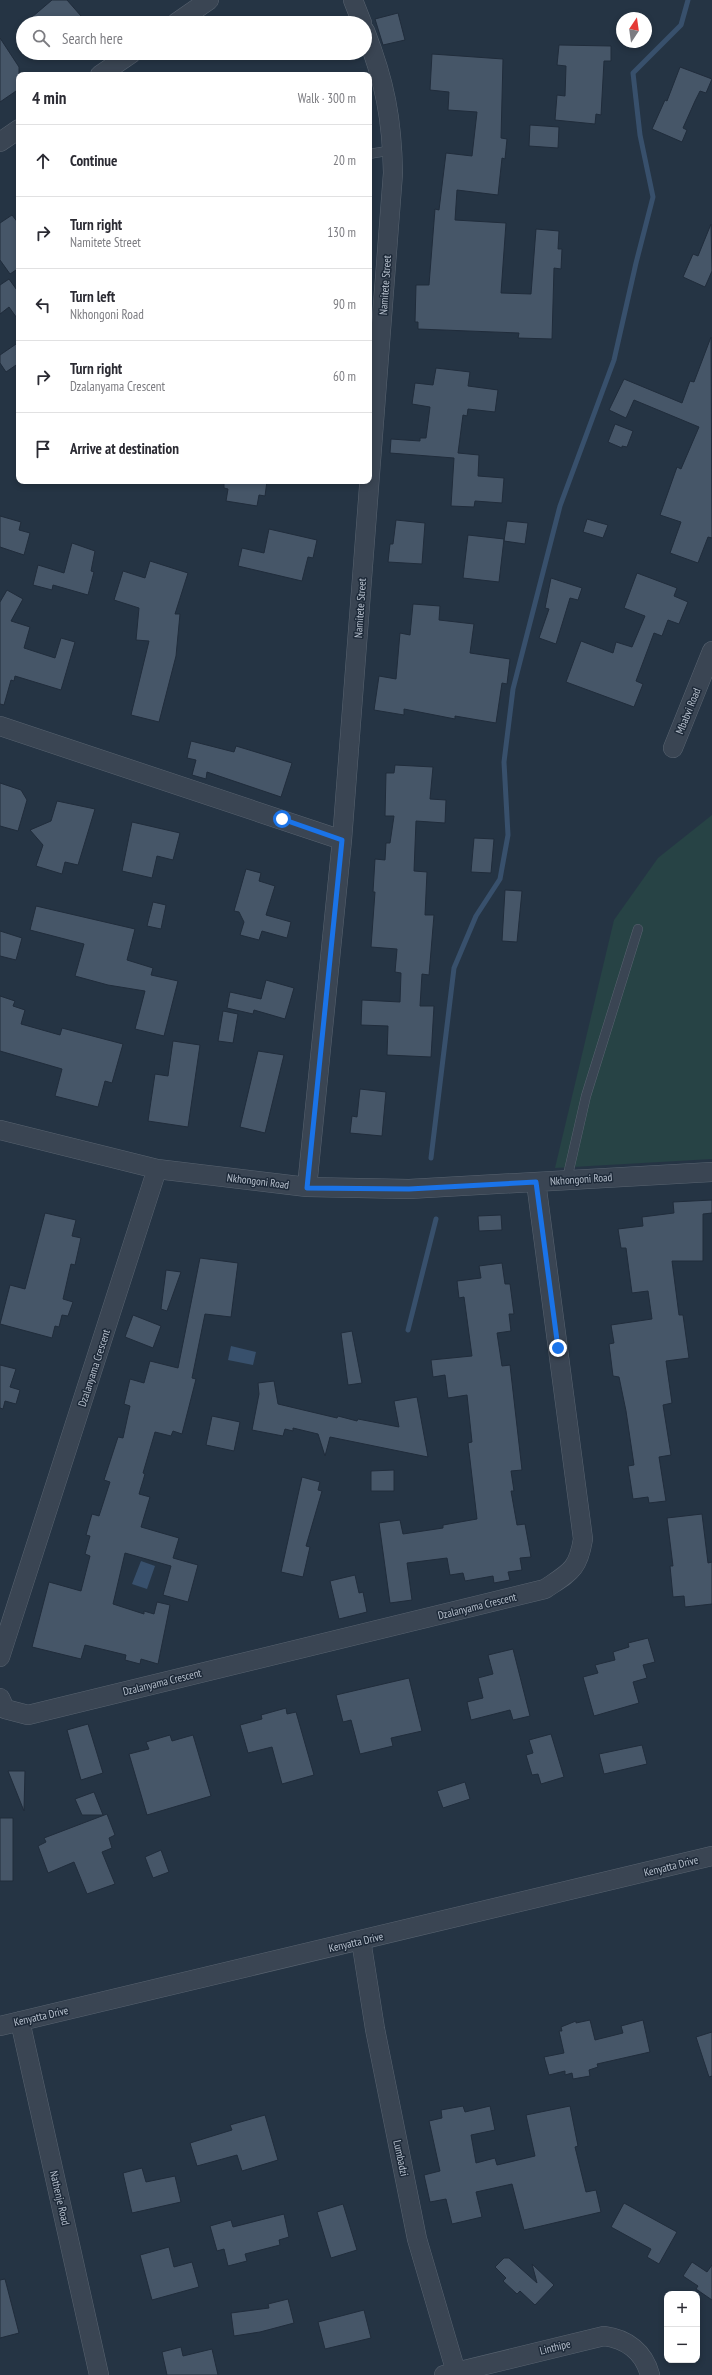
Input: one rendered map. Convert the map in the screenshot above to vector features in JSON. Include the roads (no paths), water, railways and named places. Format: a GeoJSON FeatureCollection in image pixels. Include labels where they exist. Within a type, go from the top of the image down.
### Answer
{"type":"FeatureCollection","features":[{"type":"Feature","properties":{"kind":"street"},"geometry":{"type":"LineString","coordinates":[[186,16],[209,0]]}},
{"type":"Feature","properties":{"kind":"street"},"geometry":{"type":"LineString","coordinates":[[353,0],[359,16]]}},
{"type":"Feature","properties":{"kind":"street","name":"Namitete Street"},"geometry":{"type":"LineString","coordinates":[[372,50],[386,98],[392,131],[393,150],[393,173],[372,448]]}},
{"type":"Feature","properties":{"kind":"street"},"geometry":{"type":"LineString","coordinates":[[104,72],[122,60]]}},
{"type":"Feature","properties":{"kind":"street"},"geometry":{"type":"LineString","coordinates":[[0,142],[16,131]]}},
{"type":"Feature","properties":{"kind":"street","name":"Namitete Street"},"geometry":{"type":"LineString","coordinates":[[307,1188],[342,840],[369,484]]}},
{"type":"Feature","properties":{"kind":"street","name":"Mbabvi Road"},"geometry":{"type":"LineString","coordinates":[[673,748],[712,651]]}},
{"type":"Feature","properties":{"kind":"street"},"geometry":{"type":"LineString","coordinates":[[0,726],[342,840]]}},
{"type":"Feature","properties":{"kind":"street","name":"Nkhongoni Road"},"geometry":{"type":"LineString","coordinates":[[0,1130],[157,1169],[307,1188],[409,1189],[712,1172]]}},
{"type":"Feature","properties":{"kind":"street","name":"Dzalanyama Crescent"},"geometry":{"type":"LineString","coordinates":[[0,1657],[157,1169]]}},
{"type":"Feature","properties":{"kind":"street","name":"Dzalanyama Crescent"},"geometry":{"type":"LineString","coordinates":[[0,1698],[5,1709],[28,1715],[545,1589],[570,1572],[580,1559],[583,1539],[536,1182]]}},
{"type":"Feature","properties":{"kind":"street","name":"Kenyatta Drive"},"geometry":{"type":"LineString","coordinates":[[0,2026],[712,1856]]}},
{"type":"Feature","properties":{"kind":"street","name":"Lumbadzi"},"geometry":{"type":"LineString","coordinates":[[362,1940],[375,2030],[417,2239],[450,2374]]}},
{"type":"Feature","properties":{"kind":"street","name":"Nathenje Road"},"geometry":{"type":"LineString","coordinates":[[20,2021],[99,2375]]}},
{"type":"Feature","properties":{"kind":"street","name":"Linthipe"},"geometry":{"type":"LineString","coordinates":[[450,2374],[604,2336],[618,2338],[631,2344],[641,2356],[650,2375]]}},
{"type":"Feature","properties":{"kind":"lane"},"geometry":{"type":"LineString","coordinates":[[372,154],[393,150]]}},
{"type":"Feature","properties":{"kind":"lane"},"geometry":{"type":"LineString","coordinates":[[567,1179],[586,1096],[638,928]]}},
{"type":"Feature","properties":{"kind":"water"},"geometry":{"type":"Polygon","coordinates":[[[231,1346],[256,1352],[253,1365],[228,1360],[231,1346]]]}},
{"type":"Feature","properties":{"kind":"water"},"geometry":{"type":"Polygon","coordinates":[[[141,1561],[155,1566],[147,1589],[132,1584],[141,1561]]]}},
{"type":"Feature","properties":{"kind":"waterway"},"geometry":{"type":"LineString","coordinates":[[431,1158],[454,968],[476,916],[500,879],[508,835],[504,762],[513,689],[560,506],[614,360],[653,197],[640,135],[633,73],[681,25],[688,0]]}},
{"type":"Feature","properties":{"kind":"waterway"},"geometry":{"type":"LineString","coordinates":[[408,1330],[436,1219]]}}]}
